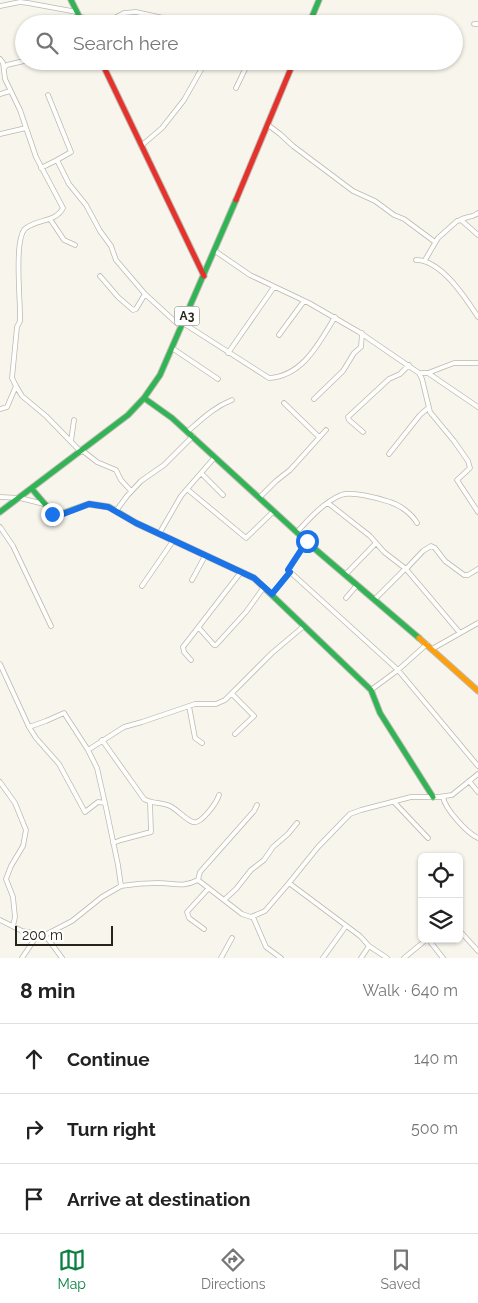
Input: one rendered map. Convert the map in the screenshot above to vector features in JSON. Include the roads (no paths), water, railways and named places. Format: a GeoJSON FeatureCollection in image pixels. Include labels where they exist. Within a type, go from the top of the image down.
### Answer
{"type":"FeatureCollection","features":[{"type":"Feature","properties":{"kind":"main road"},"geometry":{"type":"LineString","coordinates":[[71,0],[78,14]]}},
{"type":"Feature","properties":{"kind":"main road"},"geometry":{"type":"LineString","coordinates":[[313,15],[319,0]]}},
{"type":"Feature","properties":{"kind":"main road"},"geometry":{"type":"LineString","coordinates":[[105,70],[204,276]]}},
{"type":"Feature","properties":{"kind":"main road","name":"A3"},"geometry":{"type":"LineString","coordinates":[[0,512],[82,452],[128,415],[144,398],[160,375],[215,251],[290,70]]}},
{"type":"Feature","properties":{"kind":"main road"},"geometry":{"type":"LineString","coordinates":[[144,398],[193,436],[345,575],[478,690]]}},
{"type":"Feature","properties":{"kind":"main road"},"geometry":{"type":"LineString","coordinates":[[32,489],[52,514],[56,516],[89,504],[108,507],[136,523],[254,578],[370,690],[380,713],[413,762],[433,797]]}},
{"type":"Feature","properties":{"kind":"street"},"geometry":{"type":"LineString","coordinates":[[0,6],[20,2],[82,15]]}},
{"type":"Feature","properties":{"kind":"street"},"geometry":{"type":"LineString","coordinates":[[120,15],[136,12],[150,15]]}},
{"type":"Feature","properties":{"kind":"street"},"geometry":{"type":"LineString","coordinates":[[0,58],[5,66],[5,79],[18,104],[40,168],[63,208],[50,219],[23,230],[19,244],[18,269],[20,314],[12,378],[22,396],[46,416],[82,452],[97,462],[116,470],[121,480],[131,491]]}},
{"type":"Feature","properties":{"kind":"street"},"geometry":{"type":"LineString","coordinates":[[5,66],[15,63]]}},
{"type":"Feature","properties":{"kind":"street"},"geometry":{"type":"LineString","coordinates":[[141,146],[162,128],[184,100],[201,70]]}},
{"type":"Feature","properties":{"kind":"street"},"geometry":{"type":"LineString","coordinates":[[236,88],[245,70]]}},
{"type":"Feature","properties":{"kind":"street"},"geometry":{"type":"LineString","coordinates":[[0,94],[10,91]]}},
{"type":"Feature","properties":{"kind":"street"},"geometry":{"type":"LineString","coordinates":[[40,168],[72,152],[48,95]]}},
{"type":"Feature","properties":{"kind":"street"},"geometry":{"type":"LineString","coordinates":[[268,125],[353,191],[375,201],[394,215],[404,219],[435,242]]}},
{"type":"Feature","properties":{"kind":"street"},"geometry":{"type":"LineString","coordinates":[[0,134],[26,128]]}},
{"type":"Feature","properties":{"kind":"street"},"geometry":{"type":"LineString","coordinates":[[57,160],[69,184],[86,205],[100,231],[111,246],[116,260],[145,294],[182,325],[269,378],[283,376],[296,370],[335,317]]}},
{"type":"Feature","properties":{"kind":"street"},"geometry":{"type":"LineString","coordinates":[[425,260],[435,242],[451,225],[464,218],[472,218],[478,213]]}},
{"type":"Feature","properties":{"kind":"street"},"geometry":{"type":"LineString","coordinates":[[50,219],[64,240],[75,246]]}},
{"type":"Feature","properties":{"kind":"street"},"geometry":{"type":"LineString","coordinates":[[460,220],[478,235]]}},
{"type":"Feature","properties":{"kind":"street"},"geometry":{"type":"LineString","coordinates":[[215,251],[274,288],[304,301],[362,333],[419,373],[428,408],[468,461],[469,470],[457,480],[478,512]]}},
{"type":"Feature","properties":{"kind":"street"},"geometry":{"type":"LineString","coordinates":[[416,260],[425,260],[458,288],[478,317]]}},
{"type":"Feature","properties":{"kind":"street"},"geometry":{"type":"LineString","coordinates":[[100,276],[118,297],[133,310],[136,309],[145,294]]}},
{"type":"Feature","properties":{"kind":"street"},"geometry":{"type":"LineString","coordinates":[[228,353],[274,288]]}},
{"type":"Feature","properties":{"kind":"street"},"geometry":{"type":"LineString","coordinates":[[279,336],[304,301]]}},
{"type":"Feature","properties":{"kind":"street"},"geometry":{"type":"LineString","coordinates":[[314,399],[343,371],[354,353],[361,347],[362,333]]}},
{"type":"Feature","properties":{"kind":"street"},"geometry":{"type":"LineString","coordinates":[[172,348],[218,379]]}},
{"type":"Feature","properties":{"kind":"street"},"geometry":{"type":"LineString","coordinates":[[419,373],[428,373],[454,363],[478,364]]}},
{"type":"Feature","properties":{"kind":"street"},"geometry":{"type":"LineString","coordinates":[[363,432],[348,417],[389,379],[400,374],[409,365]]}},
{"type":"Feature","properties":{"kind":"street"},"geometry":{"type":"LineString","coordinates":[[428,373],[478,407]]}},
{"type":"Feature","properties":{"kind":"street"},"geometry":{"type":"LineString","coordinates":[[0,409],[8,407],[16,386]]}},
{"type":"Feature","properties":{"kind":"street"},"geometry":{"type":"LineString","coordinates":[[187,432],[208,413],[232,400]]}},
{"type":"Feature","properties":{"kind":"street"},"geometry":{"type":"LineString","coordinates":[[284,403],[319,437]]}},
{"type":"Feature","properties":{"kind":"street"},"geometry":{"type":"LineString","coordinates":[[389,454],[420,415],[428,408]]}},
{"type":"Feature","properties":{"kind":"street"},"geometry":{"type":"LineString","coordinates":[[71,442],[74,420]]}},
{"type":"Feature","properties":{"kind":"street"},"geometry":{"type":"LineString","coordinates":[[259,498],[290,470],[326,430]]}},
{"type":"Feature","properties":{"kind":"street"},"geometry":{"type":"LineString","coordinates":[[116,511],[141,481],[164,465],[193,436]]}},
{"type":"Feature","properties":{"kind":"street"},"geometry":{"type":"LineString","coordinates":[[159,534],[181,496],[215,457]]}},
{"type":"Feature","properties":{"kind":"street"},"geometry":{"type":"LineString","coordinates":[[201,474],[223,495]]}},
{"type":"Feature","properties":{"kind":"street"},"geometry":{"type":"LineString","coordinates":[[188,489],[246,538],[274,511]]}},
{"type":"Feature","properties":{"kind":"street"},"geometry":{"type":"LineString","coordinates":[[297,532],[328,503],[338,497],[349,494],[390,502],[407,512],[417,523]]}},
{"type":"Feature","properties":{"kind":"street"},"geometry":{"type":"LineString","coordinates":[[0,497],[20,498],[44,504]]}},
{"type":"Feature","properties":{"kind":"street"},"geometry":{"type":"LineString","coordinates":[[328,503],[370,536],[376,544],[405,569],[460,633]]}},
{"type":"Feature","properties":{"kind":"street"},"geometry":{"type":"LineString","coordinates":[[0,527],[13,546],[51,626]]}},
{"type":"Feature","properties":{"kind":"street"},"geometry":{"type":"LineString","coordinates":[[142,586],[174,541]]}},
{"type":"Feature","properties":{"kind":"street"},"geometry":{"type":"LineString","coordinates":[[272,594],[290,572],[288,570],[307,541]]}},
{"type":"Feature","properties":{"kind":"street"},"geometry":{"type":"LineString","coordinates":[[345,575],[376,544]]}},
{"type":"Feature","properties":{"kind":"street"},"geometry":{"type":"LineString","coordinates":[[375,600],[423,551],[431,546],[435,548],[445,561],[464,575],[468,575],[478,569]]}},
{"type":"Feature","properties":{"kind":"street"},"geometry":{"type":"LineString","coordinates":[[192,580],[205,556]]}},
{"type":"Feature","properties":{"kind":"street"},"geometry":{"type":"LineString","coordinates":[[191,660],[184,652],[183,647],[241,572]]}},
{"type":"Feature","properties":{"kind":"street"},"geometry":{"type":"LineString","coordinates":[[290,572],[398,670],[478,766]]}},
{"type":"Feature","properties":{"kind":"street"},"geometry":{"type":"LineString","coordinates":[[346,598],[357,585]]}},
{"type":"Feature","properties":{"kind":"street"},"geometry":{"type":"LineString","coordinates":[[199,628],[216,645],[246,612],[264,587]]}},
{"type":"Feature","properties":{"kind":"street"},"geometry":{"type":"LineString","coordinates":[[432,649],[478,624]]}},
{"type":"Feature","properties":{"kind":"street"},"geometry":{"type":"LineString","coordinates":[[88,750],[124,726],[142,722],[195,704],[216,704],[225,700],[272,653],[304,626]]}},
{"type":"Feature","properties":{"kind":"street"},"geometry":{"type":"LineString","coordinates":[[370,690],[398,670],[427,644]]}},
{"type":"Feature","properties":{"kind":"street"},"geometry":{"type":"LineString","coordinates":[[0,664],[28,727],[59,764],[85,812],[98,802],[105,804]]}},
{"type":"Feature","properties":{"kind":"street"},"geometry":{"type":"LineString","coordinates":[[232,694],[254,716],[235,734]]}},
{"type":"Feature","properties":{"kind":"street"},"geometry":{"type":"LineString","coordinates":[[189,706],[195,738],[202,743]]}},
{"type":"Feature","properties":{"kind":"street"},"geometry":{"type":"LineString","coordinates":[[28,727],[46,722],[64,713],[88,750],[97,768],[121,886]]}},
{"type":"Feature","properties":{"kind":"street"},"geometry":{"type":"LineString","coordinates":[[102,740],[144,799],[172,807],[192,822],[195,823],[217,802],[219,795]]}},
{"type":"Feature","properties":{"kind":"street"},"geometry":{"type":"LineString","coordinates":[[198,880],[242,914],[252,917],[265,911],[318,847],[350,814],[412,797],[443,797],[452,795],[478,774]]}},
{"type":"Feature","properties":{"kind":"street"},"geometry":{"type":"LineString","coordinates":[[469,781],[478,792]]}},
{"type":"Feature","properties":{"kind":"street"},"geometry":{"type":"LineString","coordinates":[[0,782],[15,803],[26,830],[23,846],[11,866],[6,879],[13,897],[15,916],[12,926]]}},
{"type":"Feature","properties":{"kind":"street"},"geometry":{"type":"LineString","coordinates":[[443,797],[445,804],[458,820],[478,838]]}},
{"type":"Feature","properties":{"kind":"street"},"geometry":{"type":"LineString","coordinates":[[113,844],[151,832],[150,802]]}},
{"type":"Feature","properties":{"kind":"street"},"geometry":{"type":"LineString","coordinates":[[394,802],[428,838]]}},
{"type":"Feature","properties":{"kind":"street"},"geometry":{"type":"LineString","coordinates":[[0,920],[22,931],[45,935],[72,921],[102,897],[121,886],[157,883],[188,885],[198,880],[200,872],[221,850],[257,805]]}},
{"type":"Feature","properties":{"kind":"street"},"geometry":{"type":"LineString","coordinates":[[224,900],[236,889],[251,870],[264,860],[273,847],[297,823]]}},
{"type":"Feature","properties":{"kind":"street"},"geometry":{"type":"LineString","coordinates":[[289,883],[387,958]]}},
{"type":"Feature","properties":{"kind":"street"},"geometry":{"type":"LineString","coordinates":[[204,929],[189,918],[187,912],[208,889]]}},
{"type":"Feature","properties":{"kind":"street"},"geometry":{"type":"LineString","coordinates":[[252,917],[266,947],[281,958]]}},
{"type":"Feature","properties":{"kind":"street"},"geometry":{"type":"LineString","coordinates":[[323,958],[346,926]]}},
{"type":"Feature","properties":{"kind":"street"},"geometry":{"type":"LineString","coordinates":[[22,958],[38,934]]}},
{"type":"Feature","properties":{"kind":"street"},"geometry":{"type":"LineString","coordinates":[[463,934],[478,951]]}},
{"type":"Feature","properties":{"kind":"street"},"geometry":{"type":"LineString","coordinates":[[45,935],[62,958]]}},
{"type":"Feature","properties":{"kind":"street"},"geometry":{"type":"LineString","coordinates":[[221,958],[232,938]]}},
{"type":"Feature","properties":{"kind":"street"},"geometry":{"type":"LineString","coordinates":[[404,958],[423,943]]}},
{"type":"Feature","properties":{"kind":"street"},"geometry":{"type":"LineString","coordinates":[[431,943],[443,958]]}},
{"type":"Feature","properties":{"kind":"street"},"geometry":{"type":"LineString","coordinates":[[361,958],[369,946]]}}]}
